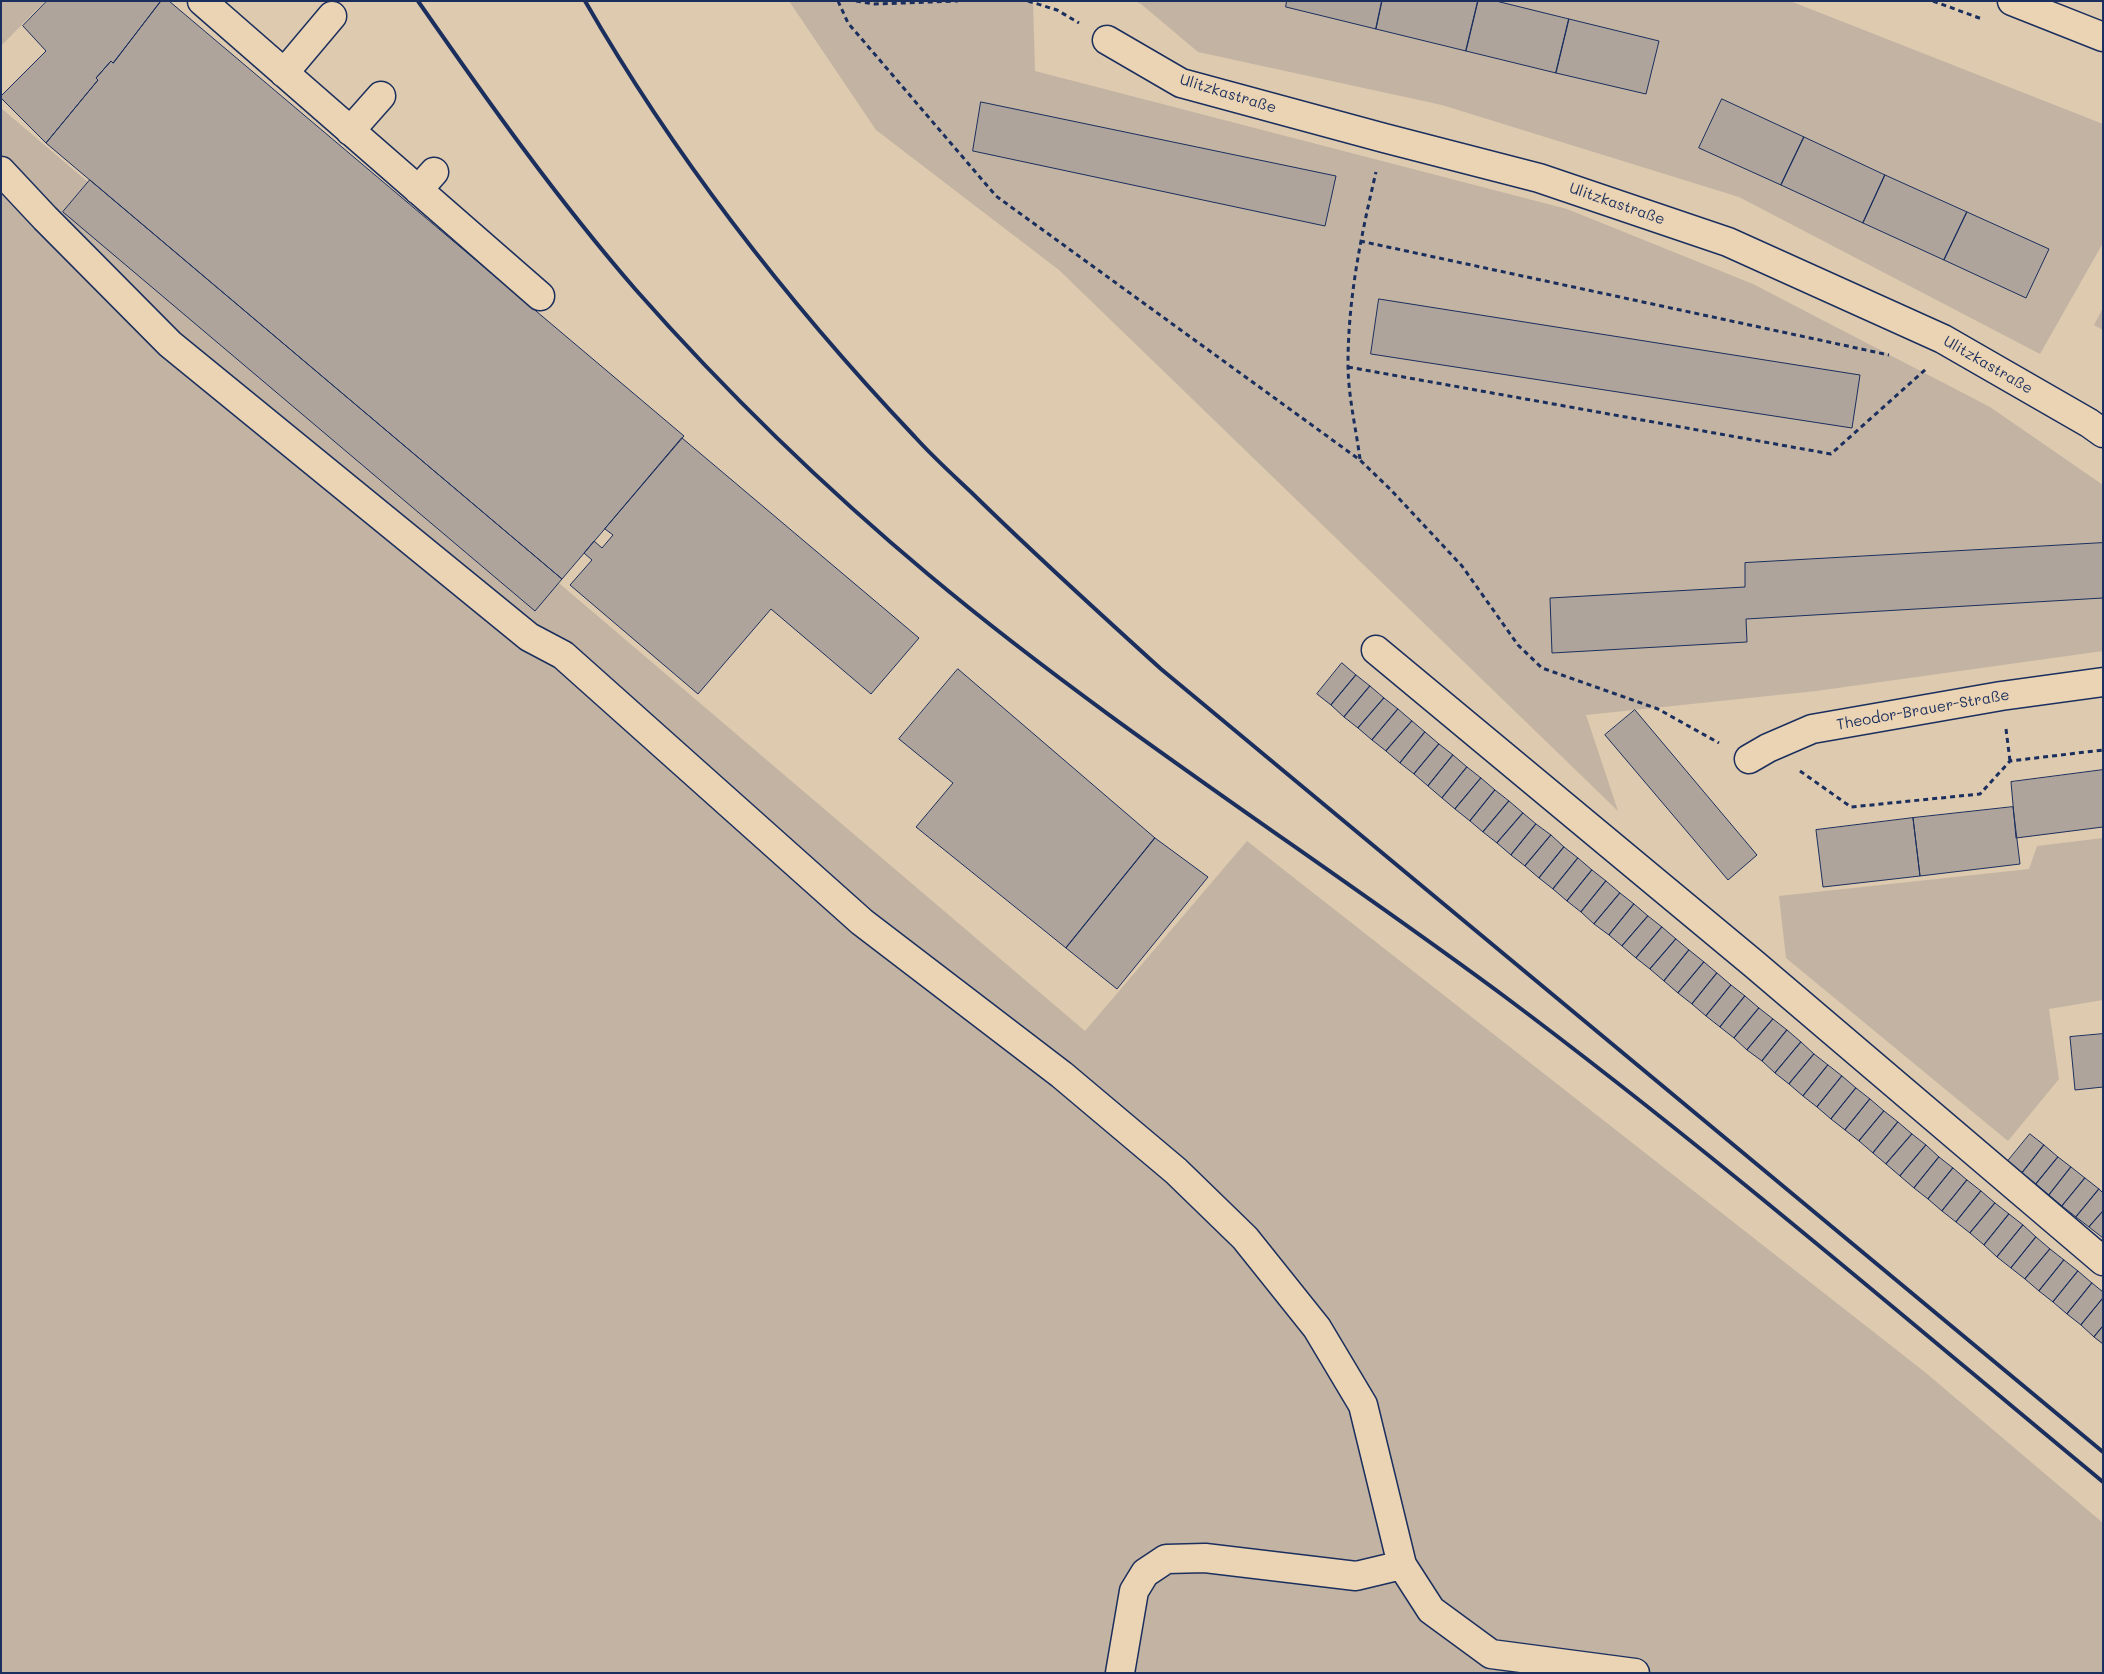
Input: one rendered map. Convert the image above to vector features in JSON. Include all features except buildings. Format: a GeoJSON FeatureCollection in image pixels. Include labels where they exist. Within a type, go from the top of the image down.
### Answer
{"type":"FeatureCollection","features":[{"type":"Feature","properties":{"kind":"street"},"geometry":{"type":"LineString","coordinates":[[2012,1],[2103,37]]}},
{"type":"Feature","properties":{"kind":"street"},"geometry":{"type":"LineString","coordinates":[[214,5],[284,73],[350,131],[426,181],[540,296]]}},
{"type":"Feature","properties":{"kind":"street"},"geometry":{"type":"LineString","coordinates":[[284,73],[332,16]]}},
{"type":"Feature","properties":{"kind":"street","name":"Ulitzkastraße"},"geometry":{"type":"LineString","coordinates":[[1107,40],[1181,82],[1384,138],[1539,178],[1728,242],[1943,339],[2090,423],[2103,433]]}},
{"type":"Feature","properties":{"kind":"street"},"geometry":{"type":"LineString","coordinates":[[350,131],[381,96]]}},
{"type":"Feature","properties":{"kind":"street"},"geometry":{"type":"LineString","coordinates":[[1,171],[170,344],[529,637],[563,655],[862,922],[1062,1075],[1176,1171],[1244,1238],[1317,1328],[1363,1405],[1402,1565],[1431,1610],[1491,1654],[1635,1673]]}},
{"type":"Feature","properties":{"kind":"street"},"geometry":{"type":"LineString","coordinates":[[1376,650],[1754,964],[2103,1261]]}},
{"type":"Feature","properties":{"kind":"street","name":"Theodor-Brauer-Straße"},"geometry":{"type":"LineString","coordinates":[[1758,754],[1812,729],[2001,696],[2103,682]]}},
{"type":"Feature","properties":{"kind":"street"},"geometry":{"type":"LineString","coordinates":[[1120,1673],[1134,1591],[1145,1573],[1166,1559],[1205,1558],[1356,1576],[1402,1565]]}},
{"type":"Feature","properties":{"kind":"path"},"geometry":{"type":"LineString","coordinates":[[838,1],[848,23],[996,196],[1360,460],[1391,490],[1462,566],[1518,645],[1542,668],[1658,709],[1758,754],[1851,807],[1980,794],[2010,761],[2103,750]]}},
{"type":"Feature","properties":{"kind":"path"},"geometry":{"type":"LineString","coordinates":[[856,1],[875,4],[958,1]]}},
{"type":"Feature","properties":{"kind":"path"},"geometry":{"type":"LineString","coordinates":[[1028,1],[1057,10],[1107,40]]}},
{"type":"Feature","properties":{"kind":"path"},"geometry":{"type":"LineString","coordinates":[[1360,460],[1348,367],[1350,303],[1360,241],[1384,138]]}},
{"type":"Feature","properties":{"kind":"path"},"geometry":{"type":"LineString","coordinates":[[1360,241],[1893,356]]}},
{"type":"Feature","properties":{"kind":"path"},"geometry":{"type":"LineString","coordinates":[[1348,367],[1831,454],[1932,364],[1943,339]]}},
{"type":"Feature","properties":{"kind":"shaded area"},"geometry":{"type":"Polygon","coordinates":[[[1,1],[45,1],[1,46],[1,1]]]}},
{"type":"Feature","properties":{"kind":"shaded area"},"geometry":{"type":"Polygon","coordinates":[[[789,1],[1033,1],[1035,71],[1567,209],[1753,284],[1990,407],[2103,485],[2103,651],[1816,691],[1586,715],[1618,811],[1059,270],[876,130],[789,1]]]}},
{"type":"Feature","properties":{"kind":"shaded area"},"geometry":{"type":"Polygon","coordinates":[[[1135,1],[1790,1],[2103,124],[2103,243],[2040,354],[1739,197],[1442,105],[1198,52],[1135,1]]]}},
{"type":"Feature","properties":{"kind":"shaded area"},"geometry":{"type":"Polygon","coordinates":[[[1,108],[1085,1031],[1247,841],[1926,1373],[2103,1523],[2103,1673],[1,1673],[1,108]]]}},
{"type":"Feature","properties":{"kind":"shaded area"},"geometry":{"type":"Polygon","coordinates":[[[2103,308],[2103,330],[2094,325],[2103,308]]]}},
{"type":"Feature","properties":{"kind":"shaded area"},"geometry":{"type":"Polygon","coordinates":[[[2103,838],[2103,1000],[2049,1009],[2059,1079],[2008,1141],[1786,958],[1779,896],[2029,869],[2037,846],[2103,838]]]}},
{"type":"Feature","properties":{"kind":"railway"},"geometry":{"type":"LineString","coordinates":[[418,1],[550,185],[636,290],[705,365],[777,438],[890,542],[998,631],[1069,685],[1432,944],[1581,1054],[1732,1174],[2103,1482]]}},
{"type":"Feature","properties":{"kind":"railway"},"geometry":{"type":"LineString","coordinates":[[585,1],[657,117],[737,229],[780,283],[869,387],[943,466],[1161,669],[2103,1452]]}}]}
